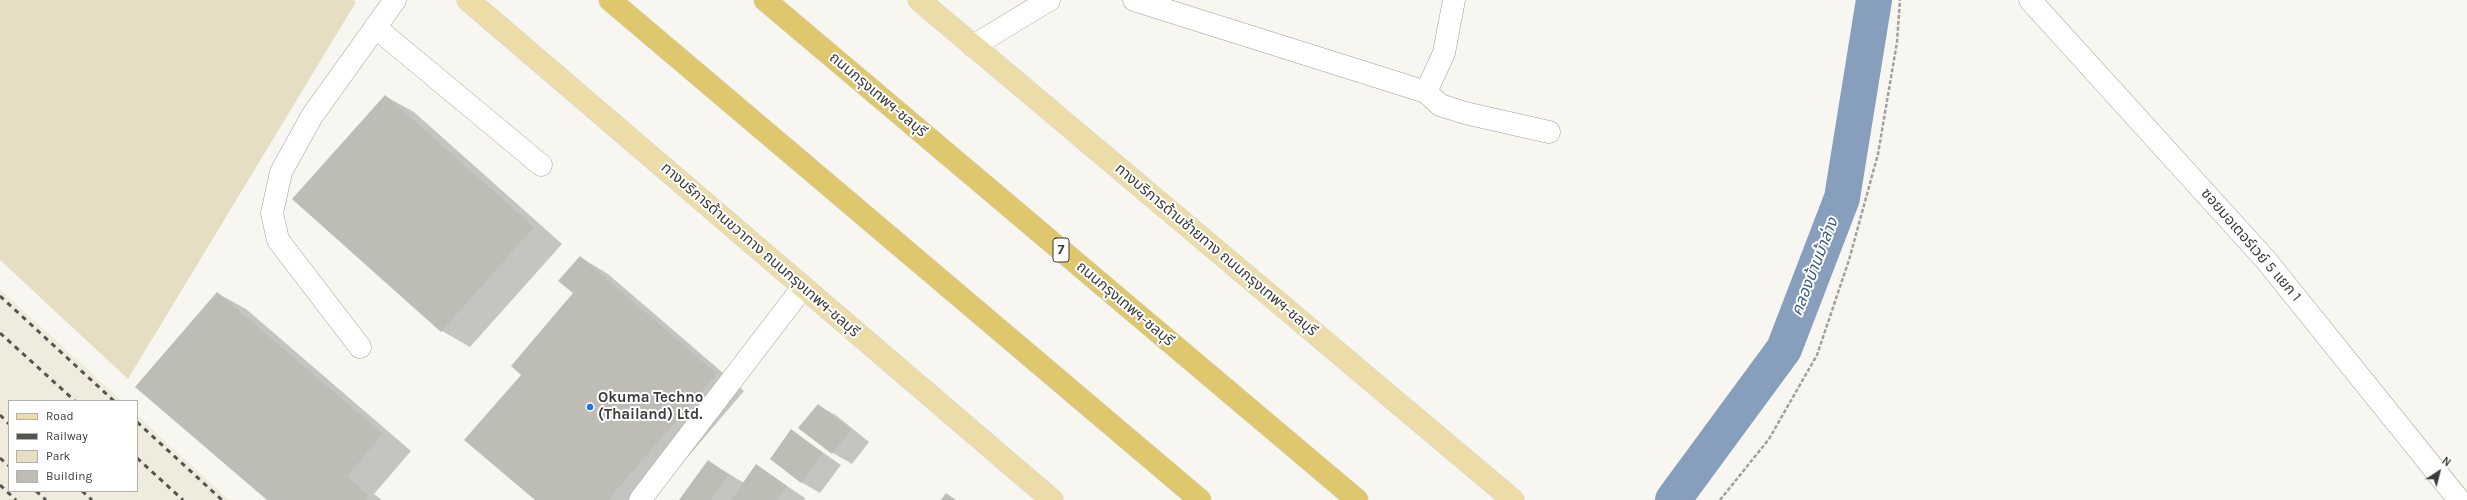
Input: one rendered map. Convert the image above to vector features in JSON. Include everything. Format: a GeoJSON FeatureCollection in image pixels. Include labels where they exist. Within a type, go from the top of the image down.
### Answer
{"type":"FeatureCollection","features":[{"type":"Feature","properties":{"kind":"highway"},"geometry":{"type":"LineString","coordinates":[[610,0],[1200,500]]}},
{"type":"Feature","properties":{"kind":"highway","name":"ถนนกรุงเทพฯ-ชลบุรี"},"geometry":{"type":"LineString","coordinates":[[765,0],[1357,500]]}},
{"type":"Feature","properties":{"kind":"main road","name":"ทางบริการด้านขวาทาง ถนนกรุงเทพฯ-ชลบุรี"},"geometry":{"type":"LineString","coordinates":[[468,0],[1052,500]]}},
{"type":"Feature","properties":{"kind":"main road","name":"ทางบริการด้านซ้ายทาง ถนนกรุงเทพฯ-ชลบุรี"},"geometry":{"type":"LineString","coordinates":[[919,0],[1513,500]]}},
{"type":"Feature","properties":{"kind":"street"},"geometry":{"type":"LineString","coordinates":[[360,347],[278,240],[272,213],[281,172],[312,116],[394,0]]}},
{"type":"Feature","properties":{"kind":"street"},"geometry":{"type":"LineString","coordinates":[[973,46],[1049,0]]}},
{"type":"Feature","properties":{"kind":"street"},"geometry":{"type":"LineString","coordinates":[[1134,0],[1426,92],[1440,105],[1465,113],[1549,132]]}},
{"type":"Feature","properties":{"kind":"street"},"geometry":{"type":"LineString","coordinates":[[1426,92],[1444,53],[1454,0]]}},
{"type":"Feature","properties":{"kind":"street","name":"ซอยมอเตอร์เวย์ 5 แยก 1"},"geometry":{"type":"LineString","coordinates":[[2030,0],[2265,259],[2459,500]]}},
{"type":"Feature","properties":{"kind":"street"},"geometry":{"type":"LineString","coordinates":[[375,27],[541,165]]}},
{"type":"Feature","properties":{"kind":"street"},"geometry":{"type":"LineString","coordinates":[[640,500],[803,287]]}},
{"type":"Feature","properties":{"kind":"path"},"geometry":{"type":"LineString","coordinates":[[1720,500],[1769,439],[1817,355],[1849,260],[1878,154],[1898,42],[1900,0]]}},
{"type":"Feature","properties":{"kind":"shaded area"},"geometry":{"type":"Polygon","coordinates":[[[0,289],[121,400],[8,400],[8,492],[138,492],[138,416],[229,500],[0,500],[0,289]]]}},
{"type":"Feature","properties":{"kind":"green space"},"geometry":{"type":"Polygon","coordinates":[[[0,0],[353,0],[356,2],[128,379],[0,260],[0,0]]]}},
{"type":"Feature","properties":{"kind":"building"},"geometry":{"type":"Polygon","coordinates":[[[385,95],[534,227],[441,332],[292,199],[385,95]]]}},
{"type":"Feature","properties":{"kind":"building","name":"Okuma Techno (Thailand) Ltd."},"geometry":{"type":"Polygon","coordinates":[[[580,256],[717,374],[608,500],[535,500],[464,440],[521,375],[511,366],[573,293],[558,281],[580,256]]]}},
{"type":"Feature","properties":{"kind":"building"},"geometry":{"type":"Polygon","coordinates":[[[217,292],[383,434],[347,476],[369,496],[366,500],[267,500],[135,387],[217,292]]]}},
{"type":"Feature","properties":{"kind":"building"},"geometry":{"type":"Polygon","coordinates":[[[818,404],[851,430],[832,454],[798,428],[818,404]]]}},
{"type":"Feature","properties":{"kind":"building"},"geometry":{"type":"Polygon","coordinates":[[[791,429],[823,453],[801,483],[770,459],[791,429]]]}},
{"type":"Feature","properties":{"kind":"building"},"geometry":{"type":"Polygon","coordinates":[[[708,460],[729,475],[711,500],[679,500],[708,460]]]}},
{"type":"Feature","properties":{"kind":"building"},"geometry":{"type":"Polygon","coordinates":[[[756,464],[787,486],[778,500],[731,500],[756,464]]]}},
{"type":"Feature","properties":{"kind":"building"},"geometry":{"type":"Polygon","coordinates":[[[946,493],[956,500],[941,500],[946,493]]]}},
{"type":"Feature","properties":{"kind":"waterway","name":"คลองบ้านม้าล่าง"},"geometry":{"type":"LineString","coordinates":[[1673,500],[1784,349],[1842,198],[1874,0]]}},
{"type":"Feature","properties":{"kind":"railway"},"geometry":{"type":"LineString","coordinates":[[0,296],[113,400]]}},
{"type":"Feature","properties":{"kind":"railway"},"geometry":{"type":"LineString","coordinates":[[0,333],[74,400]]}},
{"type":"Feature","properties":{"kind":"railway"},"geometry":{"type":"LineString","coordinates":[[0,415],[8,423]]}},
{"type":"Feature","properties":{"kind":"railway"},"geometry":{"type":"LineString","coordinates":[[138,423],[222,500]]}},
{"type":"Feature","properties":{"kind":"railway"},"geometry":{"type":"LineString","coordinates":[[0,458],[8,465]]}},
{"type":"Feature","properties":{"kind":"railway"},"geometry":{"type":"LineString","coordinates":[[138,459],[183,500]]}},
{"type":"Feature","properties":{"kind":"railway"},"geometry":{"type":"LineString","coordinates":[[0,485],[16,500]]}},
{"type":"Feature","properties":{"kind":"railway"},"geometry":{"type":"LineString","coordinates":[[37,492],[46,500]]}},
{"type":"Feature","properties":{"kind":"railway"},"geometry":{"type":"LineString","coordinates":[[83,492],[92,500]]}},
{"type":"Feature","properties":{"kind":"place","name":"Okuma Techno (Thailand) Ltd."},"geometry":{"type":"Point","coordinates":[590,407]}}]}
